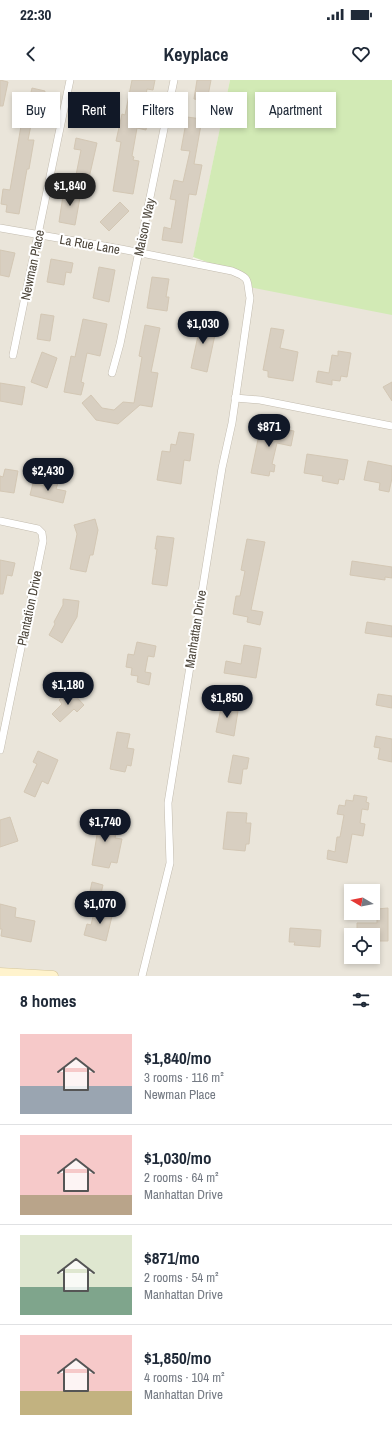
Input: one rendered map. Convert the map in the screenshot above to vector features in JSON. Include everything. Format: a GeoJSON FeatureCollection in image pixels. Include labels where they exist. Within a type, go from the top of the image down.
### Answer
{"type":"FeatureCollection","features":[{"type":"Feature","properties":{"kind":"street","name":"Newman Place"},"geometry":{"type":"LineString","coordinates":[[13,356],[70,80]]}},
{"type":"Feature","properties":{"kind":"street","name":"Maison Way"},"geometry":{"type":"LineString","coordinates":[[112,373],[120,344],[174,80]]}},
{"type":"Feature","properties":{"kind":"street","name":"La Rue Lane"},"geometry":{"type":"LineString","coordinates":[[0,228],[232,271],[243,275],[248,281]]}},
{"type":"Feature","properties":{"kind":"street","name":"Manhattan Drive"},"geometry":{"type":"LineString","coordinates":[[142,976],[170,862],[168,802],[222,468],[232,423],[250,298],[248,281]]}},
{"type":"Feature","properties":{"kind":"street"},"geometry":{"type":"LineString","coordinates":[[235,398],[260,400],[289,405],[392,426]]}},
{"type":"Feature","properties":{"kind":"street","name":"Plantation Drive"},"geometry":{"type":"LineString","coordinates":[[0,521],[38,530],[42,533],[43,541],[0,750]]}},
{"type":"Feature","properties":{"kind":"street"},"geometry":{"type":"LineString","coordinates":[[0,973],[53,976]]}},
{"type":"Feature","properties":{"kind":"shaded area"},"geometry":{"type":"Polygon","coordinates":[[[0,80],[230,80],[228,92],[196,92],[196,128],[220,128],[192,263],[392,309],[392,976],[0,976],[0,80]]]}},
{"type":"Feature","properties":{"kind":"green space"},"geometry":{"type":"Polygon","coordinates":[[[230,80],[392,80],[392,315],[249,287],[243,275],[193,257],[220,128],[247,128],[247,92],[227,92],[230,80]]]}},
{"type":"Feature","properties":{"kind":"building"},"geometry":{"type":"Polygon","coordinates":[[[0,80],[8,82],[3,106],[0,106],[0,80]]]}},
{"type":"Feature","properties":{"kind":"building"},"geometry":{"type":"Polygon","coordinates":[[[132,80],[155,80],[153,90],[147,89],[146,92],[130,92],[132,80]]]}},
{"type":"Feature","properties":{"kind":"building"},"geometry":{"type":"Polygon","coordinates":[[[197,80],[211,80],[209,92],[196,92],[196,99],[194,99],[197,80]]]}},
{"type":"Feature","properties":{"kind":"building"},"geometry":{"type":"Polygon","coordinates":[[[32,88],[45,91],[45,92],[31,92],[32,88]]]}},
{"type":"Feature","properties":{"kind":"building"},"geometry":{"type":"Polygon","coordinates":[[[128,100],[128,128],[137,128],[132,156],[134,157],[133,160],[139,161],[133,194],[113,191],[121,142],[116,141],[122,114],[125,115],[128,100]]]}},
{"type":"Feature","properties":{"kind":"building"},"geometry":{"type":"Polygon","coordinates":[[[188,117],[196,118],[196,128],[200,128],[194,164],[202,165],[196,195],[189,194],[182,243],[162,240],[164,227],[171,229],[176,200],[170,199],[174,180],[183,182],[190,151],[181,150],[185,128],[188,128],[188,117]]]}},
{"type":"Feature","properties":{"kind":"building"},"geometry":{"type":"Polygon","coordinates":[[[21,128],[30,128],[28,140],[34,140],[19,214],[6,212],[7,205],[1,204],[3,189],[10,190],[21,128]]]}},
{"type":"Feature","properties":{"kind":"building"},"geometry":{"type":"Polygon","coordinates":[[[76,138],[97,143],[89,178],[76,175],[81,150],[74,149],[76,138]]]}},
{"type":"Feature","properties":{"kind":"building"},"geometry":{"type":"Polygon","coordinates":[[[64,189],[81,192],[75,225],[59,222],[64,189]]]}},
{"type":"Feature","properties":{"kind":"building"},"geometry":{"type":"Polygon","coordinates":[[[120,202],[129,211],[109,231],[100,222],[120,202]]]}},
{"type":"Feature","properties":{"kind":"building"},"geometry":{"type":"Polygon","coordinates":[[[0,250],[15,253],[9,277],[0,275],[0,250]]]}},
{"type":"Feature","properties":{"kind":"building"},"geometry":{"type":"Polygon","coordinates":[[[51,259],[73,263],[71,273],[66,272],[64,285],[47,282],[51,259]]]}},
{"type":"Feature","properties":{"kind":"building"},"geometry":{"type":"Polygon","coordinates":[[[99,267],[115,270],[109,302],[93,298],[99,267]]]}},
{"type":"Feature","properties":{"kind":"building"},"geometry":{"type":"Polygon","coordinates":[[[152,277],[169,279],[166,297],[169,297],[167,311],[147,308],[152,277]]]}},
{"type":"Feature","properties":{"kind":"building"},"geometry":{"type":"Polygon","coordinates":[[[41,314],[54,316],[50,341],[37,339],[41,314]]]}},
{"type":"Feature","properties":{"kind":"building"},"geometry":{"type":"Polygon","coordinates":[[[83,319],[107,324],[100,356],[87,353],[81,382],[84,383],[81,395],[64,392],[71,356],[75,357],[83,319]]]}},
{"type":"Feature","properties":{"kind":"building"},"geometry":{"type":"Polygon","coordinates":[[[192,320],[212,324],[211,328],[216,330],[207,372],[191,368],[199,331],[190,329],[192,320]]]}},
{"type":"Feature","properties":{"kind":"building"},"geometry":{"type":"Polygon","coordinates":[[[145,325],[160,328],[151,372],[158,373],[152,407],[140,405],[118,424],[96,420],[82,403],[91,395],[102,408],[114,410],[123,402],[134,403],[142,357],[139,356],[145,325]]]}},
{"type":"Feature","properties":{"kind":"building"},"geometry":{"type":"Polygon","coordinates":[[[271,328],[284,330],[280,348],[298,352],[293,381],[268,377],[268,371],[263,370],[271,328]]]}},
{"type":"Feature","properties":{"kind":"building"},"geometry":{"type":"Polygon","coordinates":[[[338,351],[351,353],[347,377],[341,376],[340,381],[332,380],[332,385],[316,382],[318,371],[329,373],[332,355],[338,356],[338,351]]]}},
{"type":"Feature","properties":{"kind":"building"},"geometry":{"type":"Polygon","coordinates":[[[42,352],[57,358],[47,388],[31,382],[42,352]]]}},
{"type":"Feature","properties":{"kind":"building"},"geometry":{"type":"Polygon","coordinates":[[[392,382],[392,401],[383,387],[392,382]]]}},
{"type":"Feature","properties":{"kind":"building"},"geometry":{"type":"Polygon","coordinates":[[[0,383],[25,387],[22,405],[0,401],[0,383]]]}},
{"type":"Feature","properties":{"kind":"building"},"geometry":{"type":"Polygon","coordinates":[[[261,425],[294,431],[291,446],[277,443],[272,464],[275,465],[274,472],[270,471],[269,476],[251,473],[261,425]]]}},
{"type":"Feature","properties":{"kind":"building"},"geometry":{"type":"Polygon","coordinates":[[[179,432],[194,434],[190,461],[184,460],[181,484],[157,480],[162,451],[170,452],[171,444],[176,445],[179,432]]]}},
{"type":"Feature","properties":{"kind":"building"},"geometry":{"type":"Polygon","coordinates":[[[307,454],[348,460],[344,480],[339,479],[338,484],[322,481],[323,476],[304,473],[307,454]]]}},
{"type":"Feature","properties":{"kind":"building"},"geometry":{"type":"Polygon","coordinates":[[[368,461],[392,466],[392,478],[389,492],[379,490],[380,483],[364,480],[368,461]]]}},
{"type":"Feature","properties":{"kind":"building"},"geometry":{"type":"Polygon","coordinates":[[[5,469],[18,471],[14,493],[0,491],[0,476],[3,477],[5,469]]]}},
{"type":"Feature","properties":{"kind":"building"},"geometry":{"type":"Polygon","coordinates":[[[47,481],[58,483],[56,489],[66,491],[63,503],[30,495],[33,483],[45,486],[47,481]]]}},
{"type":"Feature","properties":{"kind":"building"},"geometry":{"type":"Polygon","coordinates":[[[95,519],[98,530],[93,555],[90,555],[86,572],[70,569],[77,534],[74,525],[95,519]]]}},
{"type":"Feature","properties":{"kind":"building"},"geometry":{"type":"Polygon","coordinates":[[[157,536],[174,538],[167,586],[152,584],[157,549],[155,549],[157,536]]]}},
{"type":"Feature","properties":{"kind":"building"},"geometry":{"type":"Polygon","coordinates":[[[247,539],[265,542],[251,610],[263,612],[260,625],[247,622],[248,617],[233,614],[236,596],[240,596],[245,571],[241,570],[247,539]]]}},
{"type":"Feature","properties":{"kind":"building"},"geometry":{"type":"Polygon","coordinates":[[[0,560],[15,563],[12,576],[7,575],[3,594],[0,594],[0,560]]]}},
{"type":"Feature","properties":{"kind":"building"},"geometry":{"type":"Polygon","coordinates":[[[352,561],[392,567],[392,578],[385,577],[385,580],[350,575],[352,561]]]}},
{"type":"Feature","properties":{"kind":"building"},"geometry":{"type":"Polygon","coordinates":[[[63,599],[79,601],[77,617],[62,643],[49,635],[63,605],[63,599]]]}},
{"type":"Feature","properties":{"kind":"building"},"geometry":{"type":"Polygon","coordinates":[[[367,622],[392,626],[392,637],[365,633],[367,622]]]}},
{"type":"Feature","properties":{"kind":"building"},"geometry":{"type":"Polygon","coordinates":[[[137,642],[156,646],[154,657],[148,656],[145,672],[151,673],[149,685],[137,682],[138,676],[131,675],[132,668],[126,667],[128,654],[134,655],[137,642]]]}},
{"type":"Feature","properties":{"kind":"building"},"geometry":{"type":"Polygon","coordinates":[[[244,645],[261,648],[256,678],[224,673],[226,661],[241,664],[244,645]]]}},
{"type":"Feature","properties":{"kind":"building"},"geometry":{"type":"Polygon","coordinates":[[[70,690],[84,705],[77,712],[74,709],[60,722],[52,714],[62,704],[59,700],[70,690]]]}},
{"type":"Feature","properties":{"kind":"building"},"geometry":{"type":"Polygon","coordinates":[[[378,694],[392,696],[392,708],[376,705],[378,694]]]}},
{"type":"Feature","properties":{"kind":"building"},"geometry":{"type":"Polygon","coordinates":[[[223,698],[231,700],[229,710],[238,711],[234,736],[216,732],[223,698]]]}},
{"type":"Feature","properties":{"kind":"building"},"geometry":{"type":"Polygon","coordinates":[[[117,732],[130,734],[127,748],[134,749],[131,766],[127,765],[125,772],[110,769],[117,732]]]}},
{"type":"Feature","properties":{"kind":"building"},"geometry":{"type":"Polygon","coordinates":[[[376,736],[392,739],[392,762],[378,759],[380,748],[374,747],[376,736]]]}},
{"type":"Feature","properties":{"kind":"building"},"geometry":{"type":"Polygon","coordinates":[[[38,751],[58,760],[48,784],[42,781],[35,797],[24,792],[37,764],[33,762],[38,751]]]}},
{"type":"Feature","properties":{"kind":"building"},"geometry":{"type":"Polygon","coordinates":[[[233,755],[249,758],[247,769],[243,769],[241,784],[228,782],[233,755]]]}},
{"type":"Feature","properties":{"kind":"building"},"geometry":{"type":"Polygon","coordinates":[[[354,795],[367,797],[366,802],[369,803],[368,810],[362,809],[360,823],[365,824],[363,836],[352,834],[347,863],[327,859],[328,850],[335,852],[337,837],[340,837],[344,815],[337,814],[339,805],[345,806],[346,800],[353,801],[354,795]]]}},
{"type":"Feature","properties":{"kind":"building"},"geometry":{"type":"Polygon","coordinates":[[[227,812],[247,813],[246,823],[251,823],[249,844],[246,844],[245,851],[223,849],[227,812]]]}},
{"type":"Feature","properties":{"kind":"building"},"geometry":{"type":"Polygon","coordinates":[[[94,813],[104,815],[103,826],[117,829],[115,838],[122,839],[117,863],[111,862],[109,868],[92,865],[97,835],[90,833],[94,813]]]}},
{"type":"Feature","properties":{"kind":"building"},"geometry":{"type":"Polygon","coordinates":[[[10,817],[18,841],[0,847],[0,820],[10,817]]]}},
{"type":"Feature","properties":{"kind":"building"},"geometry":{"type":"Polygon","coordinates":[[[92,882],[103,885],[99,902],[88,900],[92,882]]]}},
{"type":"Feature","properties":{"kind":"building"},"geometry":{"type":"Polygon","coordinates":[[[0,904],[16,908],[15,917],[35,921],[31,942],[1,936],[2,929],[0,929],[0,904]]]}},
{"type":"Feature","properties":{"kind":"building"},"geometry":{"type":"Polygon","coordinates":[[[95,908],[113,912],[106,941],[84,935],[87,924],[91,925],[95,908]]]}},
{"type":"Feature","properties":{"kind":"building"},"geometry":{"type":"Polygon","coordinates":[[[388,908],[388,941],[380,941],[380,928],[357,928],[357,923],[377,923],[377,920],[380,920],[380,909],[388,908]]]}},
{"type":"Feature","properties":{"kind":"building"},"geometry":{"type":"Polygon","coordinates":[[[290,928],[321,930],[320,947],[294,945],[295,942],[289,942],[290,928]]]}}]}
